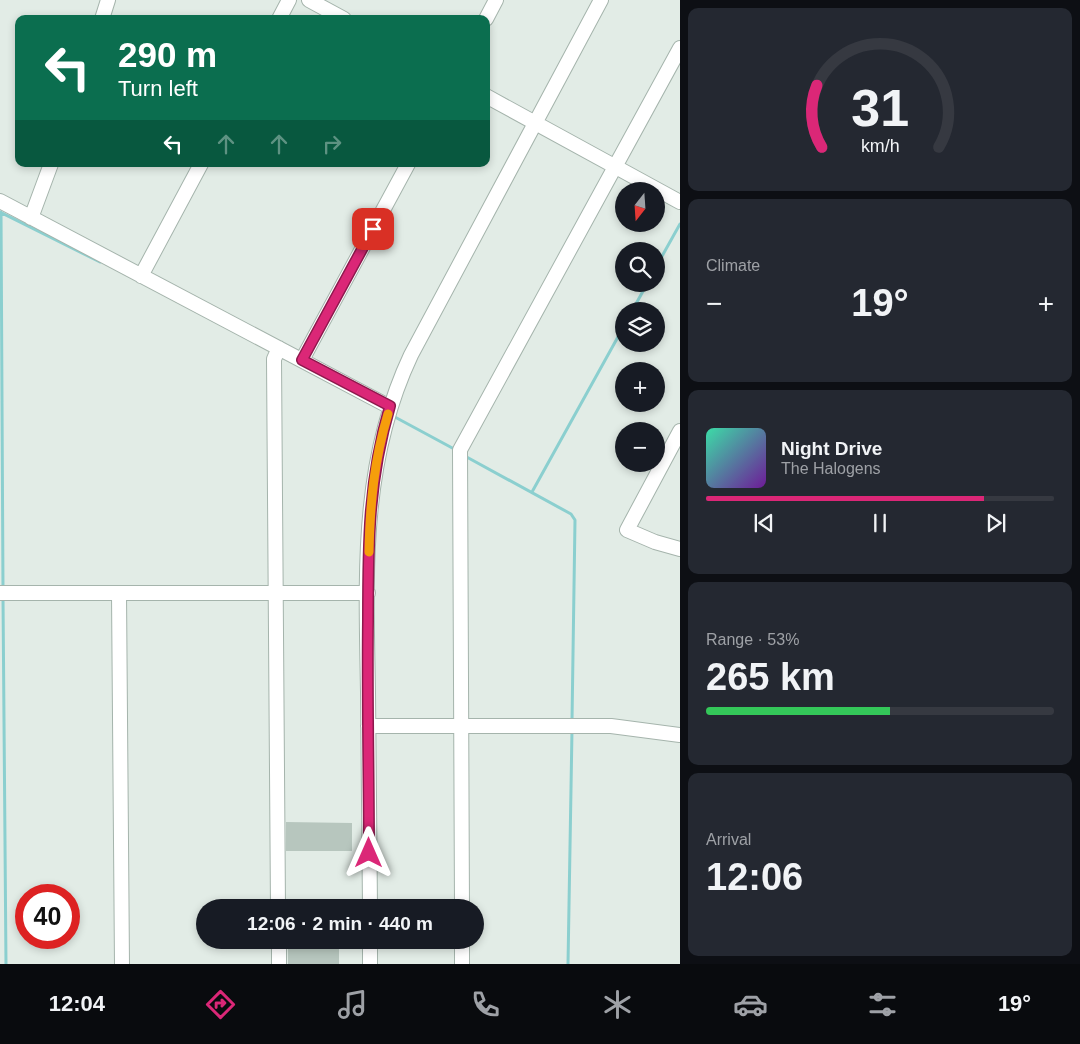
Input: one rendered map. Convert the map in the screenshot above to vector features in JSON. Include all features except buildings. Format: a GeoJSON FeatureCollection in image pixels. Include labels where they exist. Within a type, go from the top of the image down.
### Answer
{"type":"FeatureCollection","features":[{"type":"Feature","properties":{"kind":"street"},"geometry":{"type":"LineString","coordinates":[[103,15],[108,0]]}},
{"type":"Feature","properties":{"kind":"street"},"geometry":{"type":"LineString","coordinates":[[281,15],[289,0]]}},
{"type":"Feature","properties":{"kind":"street"},"geometry":{"type":"LineString","coordinates":[[309,0],[337,15]]}},
{"type":"Feature","properties":{"kind":"street"},"geometry":{"type":"LineString","coordinates":[[488,15],[496,0]]}},
{"type":"Feature","properties":{"kind":"street"},"geometry":{"type":"LineString","coordinates":[[370,899],[368,593],[370,503],[375,465],[390,406],[398,382],[411,355],[601,0]]}},
{"type":"Feature","properties":{"kind":"street"},"geometry":{"type":"LineString","coordinates":[[462,899],[460,450],[680,48]]}},
{"type":"Feature","properties":{"kind":"street"},"geometry":{"type":"LineString","coordinates":[[490,98],[680,202]]}},
{"type":"Feature","properties":{"kind":"street"},"geometry":{"type":"LineString","coordinates":[[31,218],[49,167]]}},
{"type":"Feature","properties":{"kind":"street"},"geometry":{"type":"LineString","coordinates":[[141,276],[199,167]]}},
{"type":"Feature","properties":{"kind":"street"},"geometry":{"type":"LineString","coordinates":[[302,360],[406,167]]}},
{"type":"Feature","properties":{"kind":"street"},"geometry":{"type":"LineString","coordinates":[[0,201],[390,406]]}},
{"type":"Feature","properties":{"kind":"street"},"geometry":{"type":"LineString","coordinates":[[278,899],[274,359],[279,348]]}},
{"type":"Feature","properties":{"kind":"street"},"geometry":{"type":"LineString","coordinates":[[680,431],[627,530],[655,542],[680,549]]}},
{"type":"Feature","properties":{"kind":"street"},"geometry":{"type":"LineString","coordinates":[[0,593],[368,593]]}},
{"type":"Feature","properties":{"kind":"street"},"geometry":{"type":"LineString","coordinates":[[119,594],[122,964]]}},
{"type":"Feature","properties":{"kind":"street"},"geometry":{"type":"LineString","coordinates":[[368,726],[611,726],[680,735]]}},
{"type":"Feature","properties":{"kind":"street"},"geometry":{"type":"LineString","coordinates":[[279,949],[279,964]]}},
{"type":"Feature","properties":{"kind":"street"},"geometry":{"type":"LineString","coordinates":[[370,949],[370,964]]}},
{"type":"Feature","properties":{"kind":"street"},"geometry":{"type":"LineString","coordinates":[[462,949],[462,964]]}},
{"type":"Feature","properties":{"kind":"waterway"},"geometry":{"type":"LineString","coordinates":[[0,212],[100,262]]}},
{"type":"Feature","properties":{"kind":"waterway"},"geometry":{"type":"LineString","coordinates":[[1,212],[3,589]]}},
{"type":"Feature","properties":{"kind":"waterway"},"geometry":{"type":"LineString","coordinates":[[665,251],[680,224]]}},
{"type":"Feature","properties":{"kind":"waterway"},"geometry":{"type":"LineString","coordinates":[[637,302],[643,292]]}},
{"type":"Feature","properties":{"kind":"waterway"},"geometry":{"type":"LineString","coordinates":[[532,492],[615,342]]}},
{"type":"Feature","properties":{"kind":"waterway"},"geometry":{"type":"LineString","coordinates":[[393,416],[456,450]]}},
{"type":"Feature","properties":{"kind":"waterway"},"geometry":{"type":"LineString","coordinates":[[463,455],[571,514],[575,520],[572,721]]}},
{"type":"Feature","properties":{"kind":"waterway"},"geometry":{"type":"LineString","coordinates":[[3,598],[6,964]]}},
{"type":"Feature","properties":{"kind":"waterway"},"geometry":{"type":"LineString","coordinates":[[568,964],[572,730]]}},
{"type":"Feature","properties":{"kind":"slow traffic"},"geometry":{"type":"LineString","coordinates":[[369,552],[370,503],[375,465],[388,414]]}},
{"type":"Feature","properties":{"kind":"route"},"geometry":{"type":"LineString","coordinates":[[369,853],[367,658],[370,503],[375,465],[390,406],[302,360],[373,229]]}}]}
